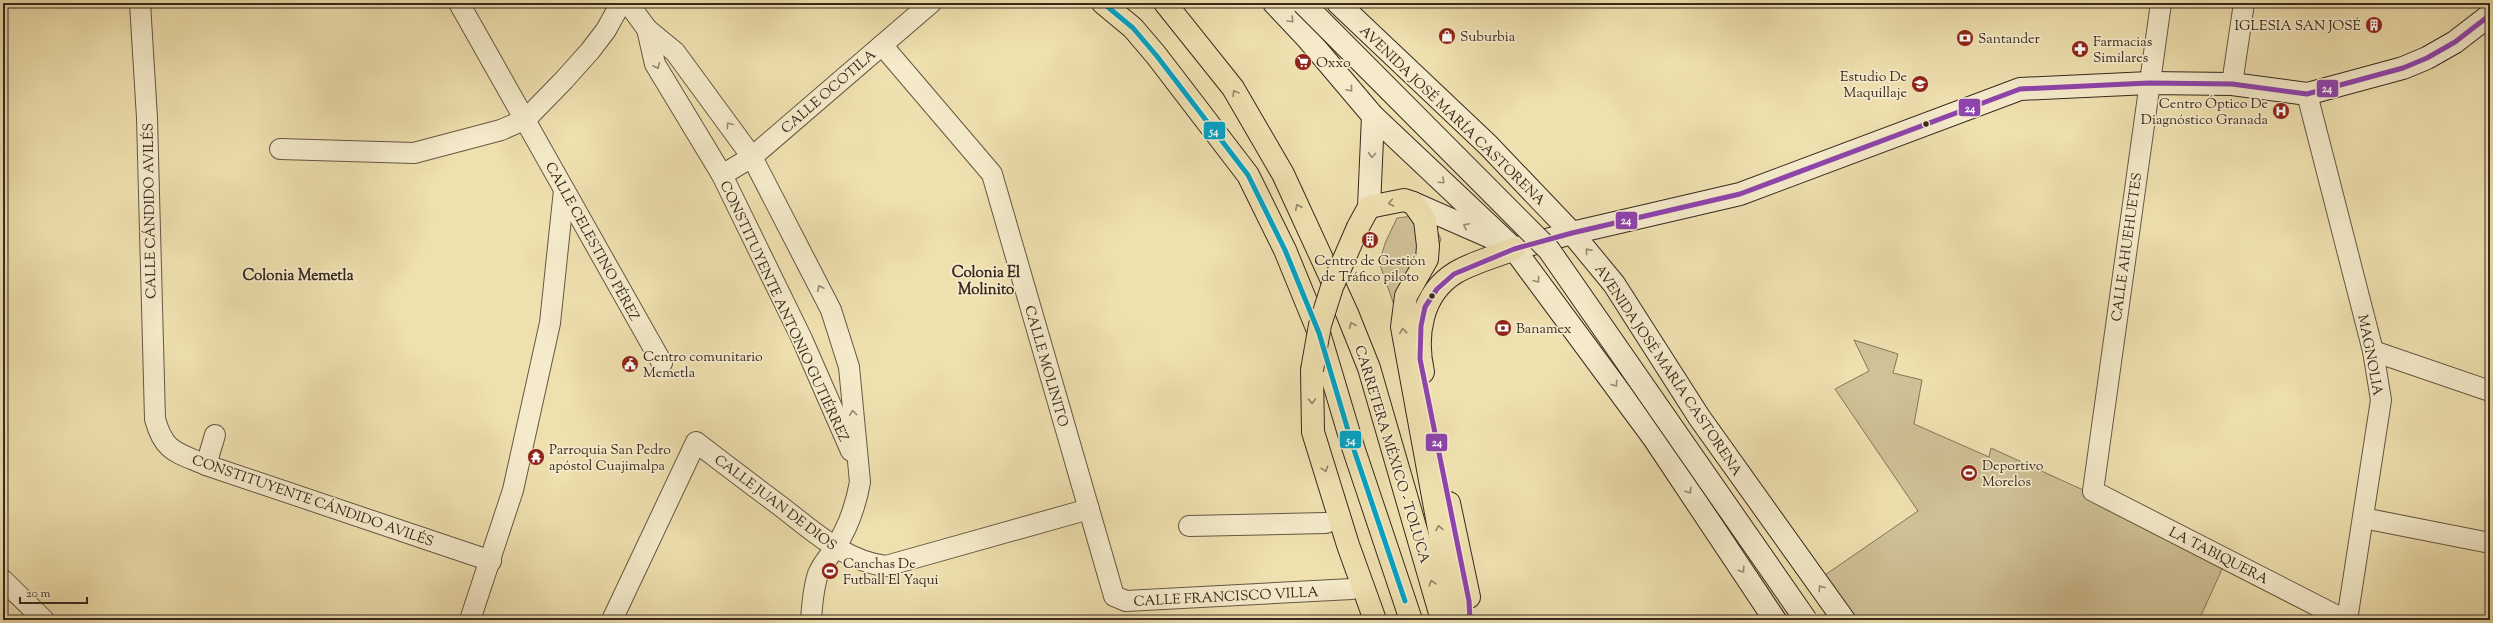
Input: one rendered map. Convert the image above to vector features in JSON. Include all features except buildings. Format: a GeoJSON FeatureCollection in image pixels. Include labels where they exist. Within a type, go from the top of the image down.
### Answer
{"type":"FeatureCollection","features":[{"type":"Feature","properties":{"kind":"main road"},"geometry":{"type":"LineString","coordinates":[[1103,3],[1133,28],[1156,55],[1248,175],[1285,250],[1319,333],[1353,447],[1411,620]]}},
{"type":"Feature","properties":{"kind":"main road","name":"CARRETERA MÉXICO - TOLUCA"},"geometry":{"type":"LineString","coordinates":[[1165,3],[1237,95],[1283,174],[1347,313],[1369,368],[1442,620]]}},
{"type":"Feature","properties":{"kind":"main road"},"geometry":{"type":"LineString","coordinates":[[1375,620],[1348,545],[1313,432],[1312,370],[1320,325],[1332,287],[1358,227],[1369,207],[1404,200],[1413,203],[1425,220],[1428,246],[1426,259],[1406,296],[1402,327],[1445,562],[1461,620]]}},
{"type":"Feature","properties":{"kind":"main road"},"geometry":{"type":"LineString","coordinates":[[1470,620],[1469,601],[1420,360],[1421,326],[1425,307],[1437,289],[1454,274],[1514,249]]}},
{"type":"Feature","properties":{"kind":"street","name":"CALLE CÁNDIDO AVILÉS"},"geometry":{"type":"LineString","coordinates":[[140,3],[148,118],[154,418]]}},
{"type":"Feature","properties":{"kind":"street","name":"CALLE CELESTINO PÉREZ"},"geometry":{"type":"LineString","coordinates":[[458,3],[526,119],[564,190],[662,363]]}},
{"type":"Feature","properties":{"kind":"street"},"geometry":{"type":"LineString","coordinates":[[280,149],[414,153],[501,130],[526,119],[590,51],[606,30],[620,3]]}},
{"type":"Feature","properties":{"kind":"street","name":"CONSTITUYENTE ANTONIO GUTIÉRREZ"},"geometry":{"type":"LineString","coordinates":[[628,3],[647,29],[675,52],[752,157],[831,310],[848,367],[860,482],[857,499],[836,548],[818,575],[812,602],[811,620]]}},
{"type":"Feature","properties":{"kind":"street","name":"CALLE OCOTILA"},"geometry":{"type":"LineString","coordinates":[[722,175],[752,157],[932,3]]}},
{"type":"Feature","properties":{"kind":"street"},"geometry":{"type":"LineString","coordinates":[[1274,3],[1307,38],[1373,116],[1514,249],[1653,436],[1775,620]]}},
{"type":"Feature","properties":{"kind":"street","name":"AVENIDA JOSÉ MARÍA CASTORENA"},"geometry":{"type":"LineString","coordinates":[[1302,3],[1550,250],[1806,620]]}},
{"type":"Feature","properties":{"kind":"street","name":"AVENIDA JOSÉ MARÍA CASTORENA"},"geometry":{"type":"LineString","coordinates":[[1338,3],[1488,145],[1572,233],[1614,284],[1695,411],[1844,620]]}},
{"type":"Feature","properties":{"kind":"street","name":"CALLE AHUEHUETES"},"geometry":{"type":"LineString","coordinates":[[2093,491],[2161,3]]}},
{"type":"Feature","properties":{"kind":"street"},"geometry":{"type":"LineString","coordinates":[[2232,84],[2244,3]]}},
{"type":"Feature","properties":{"kind":"street"},"geometry":{"type":"LineString","coordinates":[[1413,203],[1514,249],[1572,233],[1740,194],[2020,89],[2149,83],[2232,84],[2307,94],[2403,68],[2427,58],[2455,42],[2490,14]]}},
{"type":"Feature","properties":{"kind":"street","name":"CONSTITUYENTE ANTONIO GUTIÉRREZ"},"geometry":{"type":"LineString","coordinates":[[647,29],[655,64],[722,175],[802,339],[858,465]]}},
{"type":"Feature","properties":{"kind":"street","name":"CALLE MOLINITO"},"geometry":{"type":"LineString","coordinates":[[882,45],[992,174],[1109,583]]}},
{"type":"Feature","properties":{"kind":"street","name":"MAGNOLIA"},"geometry":{"type":"LineString","coordinates":[[2307,94],[2373,351],[2381,400],[2346,620]]}},
{"type":"Feature","properties":{"kind":"street"},"geometry":{"type":"LineString","coordinates":[[1369,207],[1373,116]]}},
{"type":"Feature","properties":{"kind":"street"},"geometry":{"type":"LineString","coordinates":[[470,620],[491,561],[513,490],[550,323],[564,190]]}},
{"type":"Feature","properties":{"kind":"street"},"geometry":{"type":"LineString","coordinates":[[2373,351],[2490,391]]}},
{"type":"Feature","properties":{"kind":"street"},"geometry":{"type":"LineString","coordinates":[[1653,436],[1695,411]]}},
{"type":"Feature","properties":{"kind":"street","name":"CONSTITUYENTE CÁNDIDO AVILÉS"},"geometry":{"type":"LineString","coordinates":[[154,418],[160,437],[173,451],[206,465],[491,561]]}},
{"type":"Feature","properties":{"kind":"street"},"geometry":{"type":"LineString","coordinates":[[206,465],[215,435]]}},
{"type":"Feature","properties":{"kind":"street","name":"CALLE JUAN DE DIOS"},"geometry":{"type":"LineString","coordinates":[[612,620],[696,442],[836,548],[862,561],[886,566],[1088,509]]}},
{"type":"Feature","properties":{"kind":"street","name":"LA TABIQUERA"},"geometry":{"type":"LineString","coordinates":[[2093,491],[2346,620]]}},
{"type":"Feature","properties":{"kind":"street"},"geometry":{"type":"LineString","coordinates":[[2363,518],[2490,543]]}},
{"type":"Feature","properties":{"kind":"street"},"geometry":{"type":"LineString","coordinates":[[1189,526],[1326,523]]}},
{"type":"Feature","properties":{"kind":"street"},"geometry":{"type":"LineString","coordinates":[[3,580],[44,620]]}},
{"type":"Feature","properties":{"kind":"street","name":"CALLE FRANCISCO VILLA"},"geometry":{"type":"LineString","coordinates":[[1109,583],[1114,596],[1126,601],[1352,589]]}},
{"type":"Feature","properties":{"kind":"shaded area"},"geometry":{"type":"Polygon","coordinates":[[[1414,216],[1436,229],[1441,239],[1435,257],[1401,325],[1379,262],[1386,241],[1397,218],[1414,216]]]}},
{"type":"Feature","properties":{"kind":"shaded area","name":"Deportivo Morelos"},"geometry":{"type":"Polygon","coordinates":[[[1854,340],[1898,354],[1893,373],[1922,380],[1914,424],[1989,457],[1991,448],[2228,556],[2199,620],[1855,620],[1825,575],[1918,511],[1835,389],[1869,371],[1854,340]]]}},
{"type":"Feature","properties":{"kind":"transit line","name":"54"},"geometry":{"type":"LineString","coordinates":[[1103,3],[1133,28],[1156,55],[1248,175],[1285,250],[1319,333],[1353,447],[1405,601]]}},
{"type":"Feature","properties":{"kind":"transit line","name":"24"},"geometry":{"type":"LineString","coordinates":[[1470,620],[1469,601],[1420,359],[1421,326],[1425,307],[1437,289],[1454,274],[1514,249],[1572,233],[1740,194],[2020,89],[2149,83],[2232,84],[2307,94],[2403,68],[2427,58],[2455,42],[2490,15]]}},
{"type":"Feature","properties":{"kind":"place","name":"IGLESIA SAN JOSÉ"},"geometry":{"type":"Point","coordinates":[2374,25]}},
{"type":"Feature","properties":{"kind":"place","name":"Suburbia"},"geometry":{"type":"Point","coordinates":[1447,36]}},
{"type":"Feature","properties":{"kind":"place","name":"Santander"},"geometry":{"type":"Point","coordinates":[1965,38]}},
{"type":"Feature","properties":{"kind":"place","name":"Farmacias Similares"},"geometry":{"type":"Point","coordinates":[2080,49]}},
{"type":"Feature","properties":{"kind":"place","name":"Oxxo"},"geometry":{"type":"Point","coordinates":[1303,62]}},
{"type":"Feature","properties":{"kind":"place","name":"Estudio De Maquillaje"},"geometry":{"type":"Point","coordinates":[1920,84]}},
{"type":"Feature","properties":{"kind":"place","name":"Centro Óptico De Diagnóstico Granada"},"geometry":{"type":"Point","coordinates":[2281,111]}},
{"type":"Feature","properties":{"kind":"place","name":"Centro de Gestión de Tráfico piloto"},"geometry":{"type":"Point","coordinates":[1370,240]}},
{"type":"Feature","properties":{"kind":"place","name":"Banamex"},"geometry":{"type":"Point","coordinates":[1503,328]}},
{"type":"Feature","properties":{"kind":"place","name":"Centro comunitario Memetla"},"geometry":{"type":"Point","coordinates":[630,364]}},
{"type":"Feature","properties":{"kind":"place","name":"Parroquia San Pedro apóstol Cuajimalpa"},"geometry":{"type":"Point","coordinates":[536,457]}},
{"type":"Feature","properties":{"kind":"place","name":"Deportivo Morelos"},"geometry":{"type":"Point","coordinates":[1969,473]}},
{"type":"Feature","properties":{"kind":"place","name":"Canchas De Futball El Yaqui"},"geometry":{"type":"Point","coordinates":[830,571]}},
{"type":"Feature","properties":{"kind":"district","name":"Colonia Memetla"},"geometry":{"type":"Point","coordinates":[298,275]}},
{"type":"Feature","properties":{"kind":"district","name":"Colonia El Molinito"},"geometry":{"type":"Point","coordinates":[986,280]}}]}
